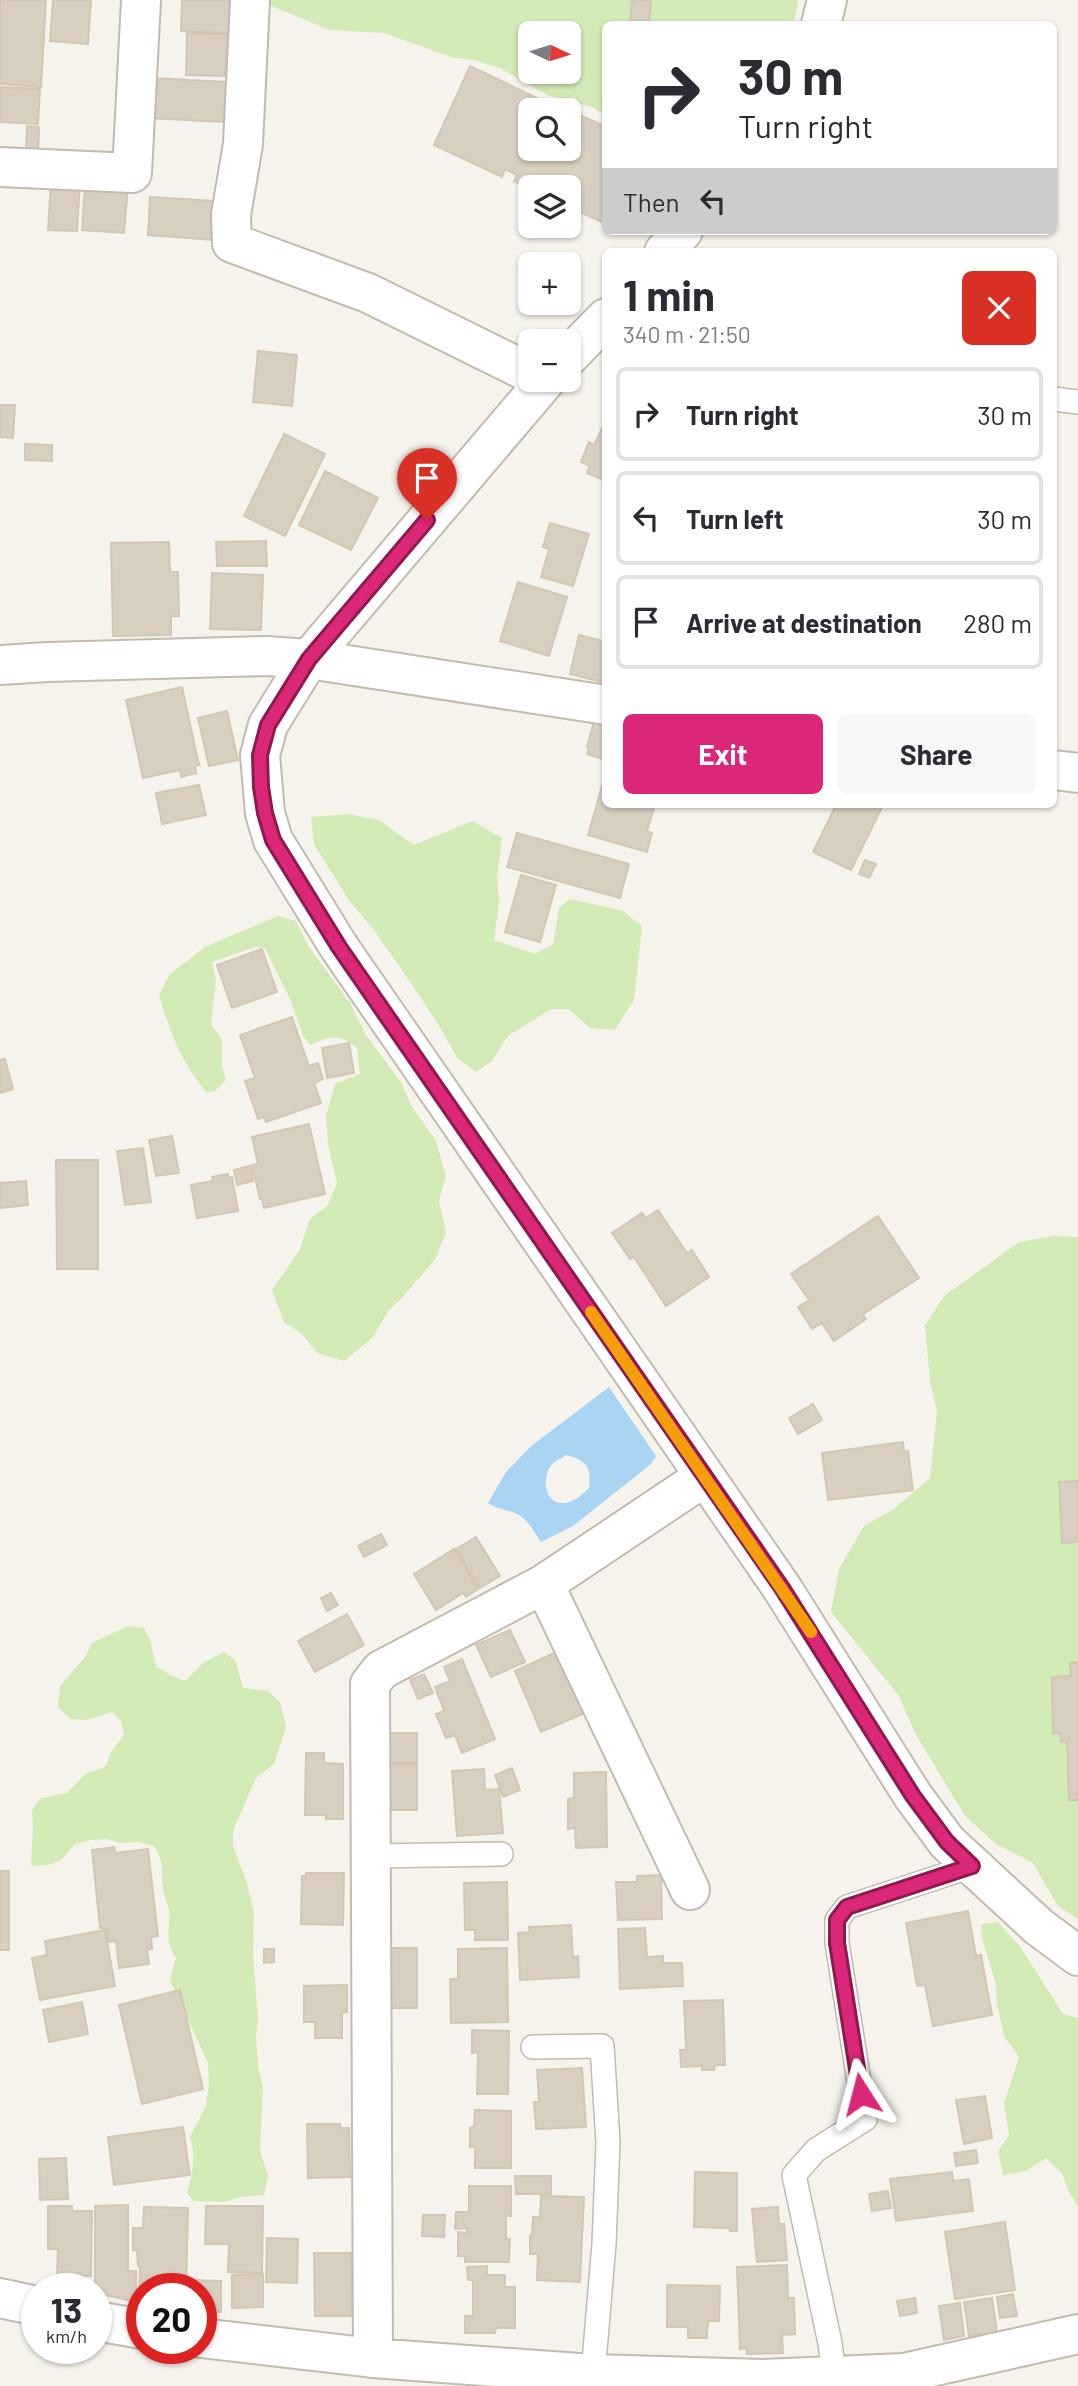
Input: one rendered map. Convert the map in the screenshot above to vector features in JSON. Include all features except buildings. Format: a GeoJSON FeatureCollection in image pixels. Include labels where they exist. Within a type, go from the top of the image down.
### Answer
{"type":"FeatureCollection","features":[{"type":"Feature","properties":{"kind":"street"},"geometry":{"type":"LineString","coordinates":[[0,167],[132,173],[141,0]]}},
{"type":"Feature","properties":{"kind":"street"},"geometry":{"type":"LineString","coordinates":[[250,0],[243,144],[231,215],[232,243],[368,293],[518,367]]}},
{"type":"Feature","properties":{"kind":"street"},"geometry":{"type":"LineString","coordinates":[[822,21],[827,0]]}},
{"type":"Feature","properties":{"kind":"street"},"geometry":{"type":"LineString","coordinates":[[668,248],[679,235]]}},
{"type":"Feature","properties":{"kind":"street"},"geometry":{"type":"LineString","coordinates":[[581,344],[602,322]]}},
{"type":"Feature","properties":{"kind":"street"},"geometry":{"type":"LineString","coordinates":[[535,392],[309,659],[268,725],[260,755],[261,787],[273,840],[339,947],[782,1588],[913,1796],[947,1842],[1039,1927],[1078,1956]]}},
{"type":"Feature","properties":{"kind":"street"},"geometry":{"type":"LineString","coordinates":[[0,665],[267,656],[309,659],[602,704]]}},
{"type":"Feature","properties":{"kind":"street"},"geometry":{"type":"LineString","coordinates":[[1057,770],[1078,773]]}},
{"type":"Feature","properties":{"kind":"street"},"geometry":{"type":"LineString","coordinates":[[373,2358],[370,1684],[381,1670],[544,1584],[704,1477]]}},
{"type":"Feature","properties":{"kind":"street"},"geometry":{"type":"LineString","coordinates":[[544,1584],[690,1890]]}},
{"type":"Feature","properties":{"kind":"street"},"geometry":{"type":"LineString","coordinates":[[0,2298],[21,2303]]}},
{"type":"Feature","properties":{"kind":"street"},"geometry":{"type":"LineString","coordinates":[[217,2340],[373,2358],[593,2374],[763,2379],[834,2376],[906,2379],[1078,2334]]}},
{"type":"Feature","properties":{"kind":"lane"},"geometry":{"type":"LineString","coordinates":[[1057,399],[1078,402]]}},
{"type":"Feature","properties":{"kind":"lane"},"geometry":{"type":"LineString","coordinates":[[371,1856],[501,1854]]}},
{"type":"Feature","properties":{"kind":"lane"},"geometry":{"type":"LineString","coordinates":[[834,2376],[830,2343],[794,2175],[816,2150],[865,2119],[837,1943],[837,1920],[847,1907],[972,1866]]}},
{"type":"Feature","properties":{"kind":"lane"},"geometry":{"type":"LineString","coordinates":[[533,2047],[602,2046],[608,2142],[604,2244],[593,2374]]}},
{"type":"Feature","properties":{"kind":"green space"},"geometry":{"type":"Polygon","coordinates":[[[268,0],[798,0],[794,21],[602,21],[602,113],[581,104],[581,98],[558,98],[528,84],[581,84],[581,21],[518,21],[518,78],[500,68],[474,60],[454,58],[384,33],[330,30],[269,5],[268,0]]]}},
{"type":"Feature","properties":{"kind":"green space"},"geometry":{"type":"Polygon","coordinates":[[[349,814],[379,820],[414,845],[472,821],[502,838],[494,940],[535,954],[553,944],[559,908],[570,899],[623,911],[642,926],[634,1000],[615,1030],[590,1028],[569,1009],[551,1009],[508,1036],[491,1062],[476,1072],[457,1058],[411,983],[348,899],[314,844],[311,817],[349,814]]]}},
{"type":"Feature","properties":{"kind":"green space"},"geometry":{"type":"Polygon","coordinates":[[[278,916],[296,921],[309,947],[350,1003],[366,1035],[402,1084],[411,1105],[436,1141],[446,1176],[439,1201],[446,1232],[436,1258],[388,1311],[373,1337],[344,1361],[317,1353],[302,1334],[284,1322],[272,1290],[299,1251],[310,1219],[328,1205],[337,1183],[328,1144],[326,1116],[335,1084],[360,1074],[357,1048],[340,1038],[310,1045],[303,1036],[290,999],[265,948],[255,947],[212,962],[216,980],[211,1024],[222,1040],[222,1066],[226,1080],[215,1091],[206,1092],[177,1046],[159,995],[170,974],[205,947],[278,916]]]}},
{"type":"Feature","properties":{"kind":"green space"},"geometry":{"type":"Polygon","coordinates":[[[1053,1236],[1078,1237],[1078,1919],[1058,1906],[1033,1863],[996,1844],[965,1816],[916,1735],[899,1696],[831,1612],[839,1569],[864,1526],[894,1509],[930,1478],[937,1411],[930,1382],[925,1325],[944,1296],[1019,1242],[1053,1236]]]}},
{"type":"Feature","properties":{"kind":"green space"},"geometry":{"type":"Polygon","coordinates":[[[128,1626],[144,1628],[150,1640],[156,1666],[185,1681],[203,1663],[224,1652],[235,1660],[243,1688],[268,1691],[280,1702],[286,1727],[274,1764],[256,1778],[233,1831],[233,1846],[247,1883],[254,1913],[253,1953],[258,2020],[256,2037],[263,2088],[260,2151],[268,2176],[264,2195],[224,2202],[193,2201],[187,2193],[193,2165],[190,2137],[206,2106],[208,2063],[170,1980],[176,1958],[169,1940],[169,1910],[164,1894],[161,1863],[154,1846],[107,1839],[91,1840],[75,1844],[62,1859],[52,1864],[31,1865],[32,1810],[41,1798],[67,1793],[85,1774],[105,1767],[111,1752],[124,1735],[121,1721],[112,1712],[86,1720],[70,1719],[58,1707],[60,1686],[85,1657],[92,1643],[128,1626]]]}},
{"type":"Feature","properties":{"kind":"green space"},"geometry":{"type":"Polygon","coordinates":[[[998,1922],[1021,1948],[1063,2014],[1078,2018],[1078,2207],[1062,2173],[1046,2158],[1026,2171],[1003,2175],[998,2151],[1009,2135],[1004,2104],[1019,2057],[1004,2036],[996,1984],[981,1935],[982,1924],[998,1922]]]}},
{"type":"Feature","properties":{"kind":"water"},"geometry":{"type":"Polygon","coordinates":[[[609,1387],[656,1456],[651,1464],[573,1526],[541,1542],[523,1518],[488,1503],[506,1472],[530,1447],[609,1387]],[[566,1455],[553,1463],[546,1476],[549,1495],[558,1502],[572,1501],[589,1488],[586,1466],[566,1455]]]}},
{"type":"Feature","properties":{"kind":"slow traffic"},"geometry":{"type":"LineString","coordinates":[[591,1312],[811,1632]]}},
{"type":"Feature","properties":{"kind":"route"},"geometry":{"type":"LineString","coordinates":[[427,520],[309,659],[268,725],[260,755],[265,813],[273,840],[339,947],[782,1588],[913,1796],[947,1842],[972,1866],[847,1907],[837,1920],[837,1943],[861,2094]]}}]}
